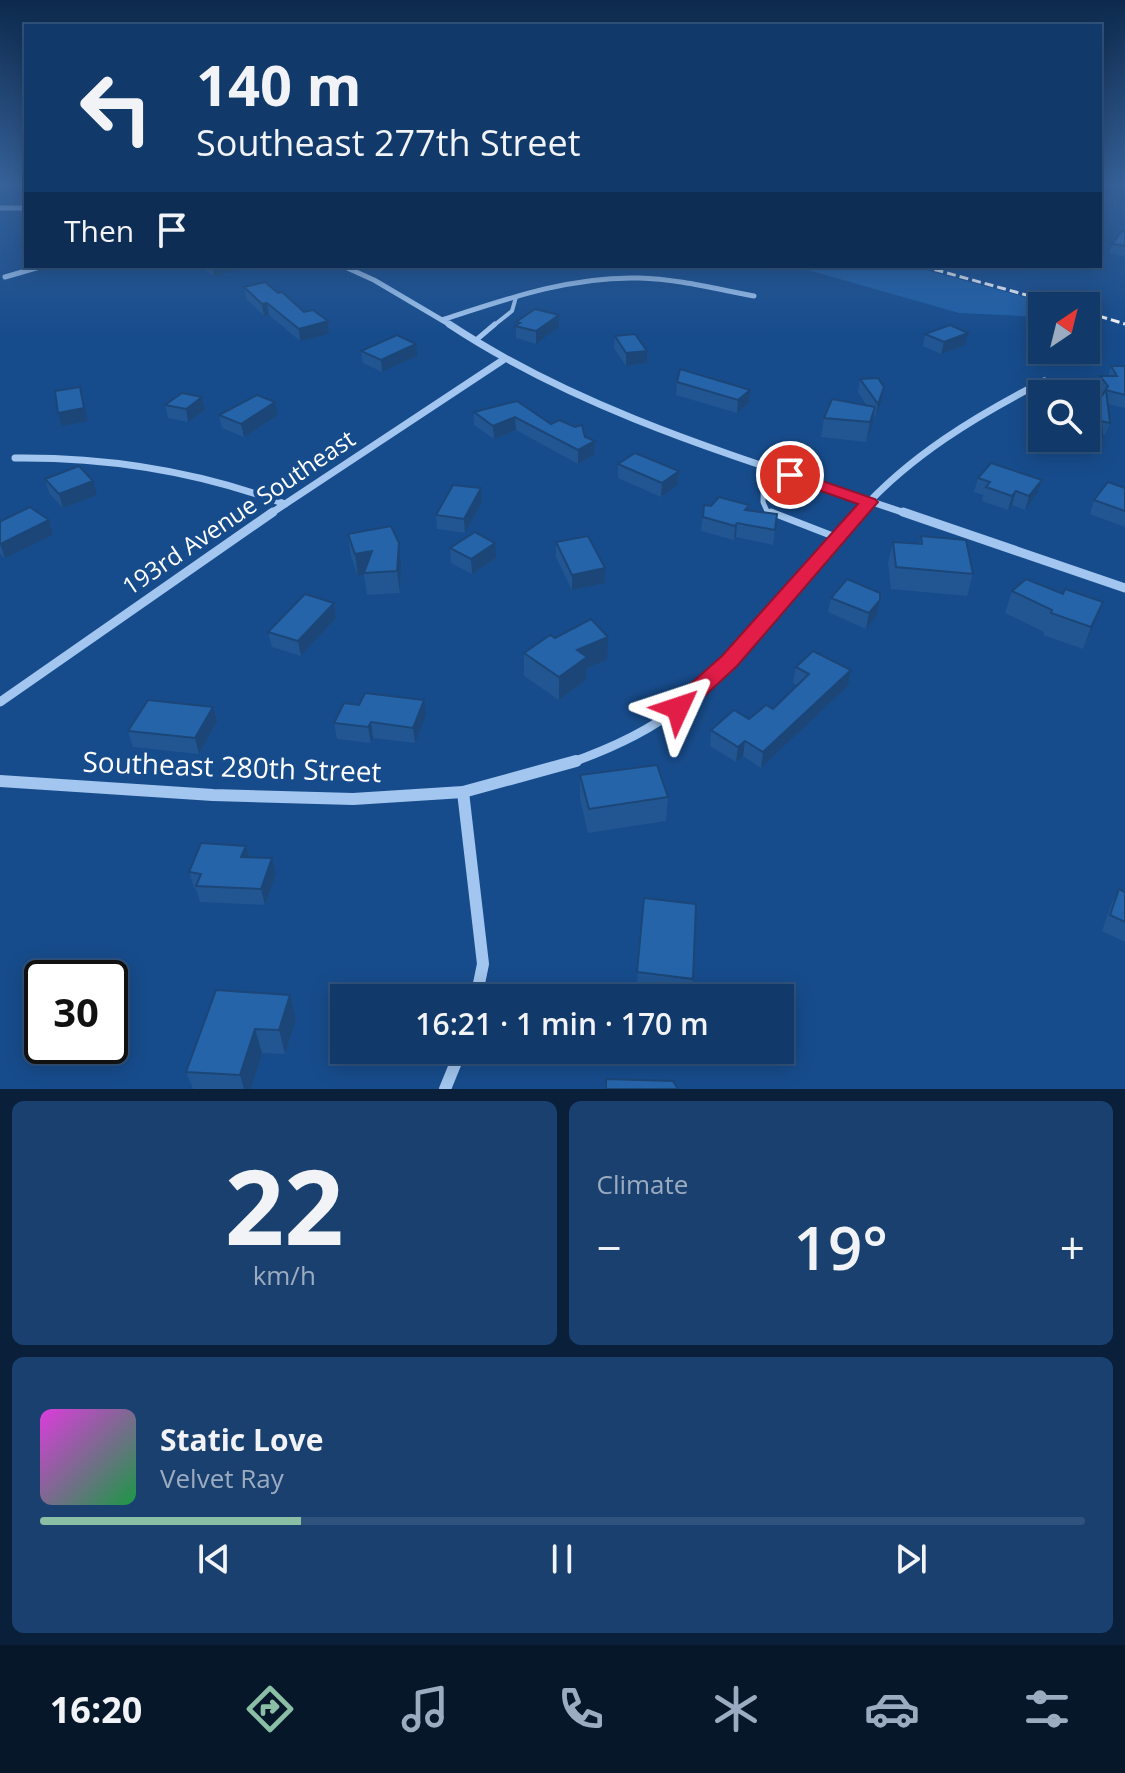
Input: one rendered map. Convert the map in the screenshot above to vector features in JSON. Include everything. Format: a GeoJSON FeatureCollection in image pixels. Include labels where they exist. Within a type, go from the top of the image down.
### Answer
{"type":"FeatureCollection","features":[{"type":"Feature","properties":{"kind":"street"},"geometry":{"type":"LineString","coordinates":[[5,277],[36,268]]}},
{"type":"Feature","properties":{"kind":"street"},"geometry":{"type":"LineString","coordinates":[[347,268],[442,320],[503,360],[609,409],[764,466],[1125,588]]}},
{"type":"Feature","properties":{"kind":"street"},"geometry":{"type":"LineString","coordinates":[[442,320],[516,297],[586,281],[621,278],[656,280],[754,296]]}},
{"type":"Feature","properties":{"kind":"street","name":"193rd Avenue Southeast"},"geometry":{"type":"LineString","coordinates":[[0,702],[285,504],[503,360]]}},
{"type":"Feature","properties":{"kind":"street","name":"Southeast 280th Street"},"geometry":{"type":"LineString","coordinates":[[0,781],[213,795],[353,799],[463,792],[536,774],[601,752],[678,708],[729,661],[869,502],[919,457],[982,413],[1028,389]]}},
{"type":"Feature","properties":{"kind":"street"},"geometry":{"type":"LineString","coordinates":[[15,458],[59,457],[178,471],[252,491],[285,504]]}},
{"type":"Feature","properties":{"kind":"street"},"geometry":{"type":"LineString","coordinates":[[463,792],[483,964],[479,984]]}},
{"type":"Feature","properties":{"kind":"street"},"geometry":{"type":"LineString","coordinates":[[445,1089],[455,1064]]}},
{"type":"Feature","properties":{"kind":"lane"},"geometry":{"type":"LineString","coordinates":[[475,341],[512,311],[516,297]]}},
{"type":"Feature","properties":{"kind":"lane"},"geometry":{"type":"LineString","coordinates":[[764,466],[763,502],[767,511],[838,538]]}},
{"type":"Feature","properties":{"kind":"shaded area"},"geometry":{"type":"Polygon","coordinates":[[[801,268],[918,268],[1028,298],[1028,316],[959,313],[801,268]]]}},
{"type":"Feature","properties":{"kind":"building"},"geometry":{"type":"Polygon","coordinates":[[[1120,234],[1125,234],[1125,246],[1112,244],[1120,234]]]}},
{"type":"Feature","properties":{"kind":"building"},"geometry":{"type":"Polygon","coordinates":[[[265,282],[278,293],[282,292],[304,312],[313,310],[328,321],[299,329],[267,303],[262,304],[244,287],[265,282]]]}},
{"type":"Feature","properties":{"kind":"building"},"geometry":{"type":"Polygon","coordinates":[[[535,309],[559,315],[536,331],[515,326],[520,323],[516,322],[535,309]]]}},
{"type":"Feature","properties":{"kind":"building"},"geometry":{"type":"Polygon","coordinates":[[[950,325],[968,333],[944,342],[925,334],[950,325]]]}},
{"type":"Feature","properties":{"kind":"building"},"geometry":{"type":"Polygon","coordinates":[[[635,334],[647,351],[626,353],[615,336],[635,334]]]}},
{"type":"Feature","properties":{"kind":"building"},"geometry":{"type":"Polygon","coordinates":[[[397,335],[416,344],[381,360],[361,351],[397,335]]]}},
{"type":"Feature","properties":{"kind":"building"},"geometry":{"type":"Polygon","coordinates":[[[1111,366],[1125,366],[1125,395],[1106,390],[1110,423],[1101,421],[1100,435],[1100,399],[1108,386],[1100,376],[1117,376],[1111,366]]]}},
{"type":"Feature","properties":{"kind":"building"},"geometry":{"type":"Polygon","coordinates":[[[680,369],[750,390],[738,400],[677,382],[680,369]]]}},
{"type":"Feature","properties":{"kind":"building"},"geometry":{"type":"Polygon","coordinates":[[[878,378],[884,387],[878,404],[860,379],[878,378]]]}},
{"type":"Feature","properties":{"kind":"building"},"geometry":{"type":"Polygon","coordinates":[[[80,387],[84,408],[58,413],[55,391],[80,387]]]}},
{"type":"Feature","properties":{"kind":"building"},"geometry":{"type":"Polygon","coordinates":[[[182,393],[202,397],[186,409],[165,405],[182,393]]]}},
{"type":"Feature","properties":{"kind":"building"},"geometry":{"type":"Polygon","coordinates":[[[257,395],[275,402],[241,424],[219,415],[257,395]]]}},
{"type":"Feature","properties":{"kind":"building"},"geometry":{"type":"Polygon","coordinates":[[[832,399],[875,407],[870,422],[824,418],[832,399]]]}},
{"type":"Feature","properties":{"kind":"building"},"geometry":{"type":"Polygon","coordinates":[[[517,401],[551,424],[559,420],[575,427],[582,425],[585,437],[595,441],[578,450],[515,417],[493,426],[474,412],[517,401]]]}},
{"type":"Feature","properties":{"kind":"building"},"geometry":{"type":"Polygon","coordinates":[[[635,453],[679,471],[662,483],[618,464],[635,453]]]}},
{"type":"Feature","properties":{"kind":"building"},"geometry":{"type":"Polygon","coordinates":[[[991,463],[1042,480],[1029,496],[1016,491],[1012,496],[986,487],[990,482],[978,478],[991,463]]]}},
{"type":"Feature","properties":{"kind":"building"},"geometry":{"type":"Polygon","coordinates":[[[79,466],[93,481],[59,494],[45,479],[79,466]]]}},
{"type":"Feature","properties":{"kind":"building"},"geometry":{"type":"Polygon","coordinates":[[[1108,482],[1125,488],[1125,511],[1094,500],[1108,482]]]}},
{"type":"Feature","properties":{"kind":"building"},"geometry":{"type":"Polygon","coordinates":[[[453,485],[481,488],[464,519],[436,515],[453,485]]]}},
{"type":"Feature","properties":{"kind":"building"},"geometry":{"type":"Polygon","coordinates":[[[719,497],[749,505],[745,510],[777,514],[775,530],[737,523],[735,526],[703,517],[704,505],[711,506],[719,497]]]}},
{"type":"Feature","properties":{"kind":"building"},"geometry":{"type":"Polygon","coordinates":[[[30,507],[49,520],[0,544],[0,520],[30,507]]]}},
{"type":"Feature","properties":{"kind":"building"},"geometry":{"type":"Polygon","coordinates":[[[391,526],[399,543],[397,571],[364,573],[372,551],[355,554],[348,534],[391,526]]]}},
{"type":"Feature","properties":{"kind":"building"},"geometry":{"type":"Polygon","coordinates":[[[475,532],[495,543],[471,559],[450,548],[475,532]]]}},
{"type":"Feature","properties":{"kind":"building"},"geometry":{"type":"Polygon","coordinates":[[[588,536],[605,568],[572,575],[556,542],[588,536]]]}},
{"type":"Feature","properties":{"kind":"building"},"geometry":{"type":"Polygon","coordinates":[[[921,536],[966,540],[973,574],[896,567],[893,542],[922,544],[921,536]]]}},
{"type":"Feature","properties":{"kind":"building"},"geometry":{"type":"Polygon","coordinates":[[[847,579],[880,593],[880,600],[869,613],[831,598],[847,579]]]}},
{"type":"Feature","properties":{"kind":"building"},"geometry":{"type":"Polygon","coordinates":[[[1026,579],[1063,594],[1065,589],[1103,602],[1091,627],[1051,613],[1052,610],[1012,591],[1026,579]]]}},
{"type":"Feature","properties":{"kind":"building"},"geometry":{"type":"Polygon","coordinates":[[[305,594],[334,603],[298,641],[268,632],[305,594]]]}},
{"type":"Feature","properties":{"kind":"building"},"geometry":{"type":"Polygon","coordinates":[[[591,619],[608,637],[577,650],[587,657],[559,677],[524,653],[550,635],[555,638],[591,619]]]}},
{"type":"Feature","properties":{"kind":"building"},"geometry":{"type":"Polygon","coordinates":[[[813,651],[851,670],[763,752],[745,741],[738,747],[711,730],[734,710],[749,719],[766,705],[773,709],[809,674],[796,667],[813,651]]]}},
{"type":"Feature","properties":{"kind":"building"},"geometry":{"type":"Polygon","coordinates":[[[365,693],[424,700],[413,728],[371,722],[368,727],[334,723],[344,703],[359,705],[365,693]]]}},
{"type":"Feature","properties":{"kind":"building"},"geometry":{"type":"Polygon","coordinates":[[[148,700],[213,707],[195,738],[128,731],[148,700]]]}},
{"type":"Feature","properties":{"kind":"building"},"geometry":{"type":"Polygon","coordinates":[[[657,765],[668,797],[589,809],[580,775],[657,765]]]}},
{"type":"Feature","properties":{"kind":"building"},"geometry":{"type":"Polygon","coordinates":[[[201,843],[246,846],[241,857],[272,858],[261,889],[196,886],[201,874],[189,872],[201,843]]]}},
{"type":"Feature","properties":{"kind":"building"},"geometry":{"type":"Polygon","coordinates":[[[1119,889],[1125,892],[1125,922],[1110,915],[1119,889]]]}},
{"type":"Feature","properties":{"kind":"building"},"geometry":{"type":"Polygon","coordinates":[[[644,898],[696,904],[693,979],[637,972],[644,898]]]}},
{"type":"Feature","properties":{"kind":"building"},"geometry":{"type":"Polygon","coordinates":[[[216,990],[290,995],[279,1030],[255,1029],[240,1075],[186,1072],[216,990]]]}},
{"type":"Feature","properties":{"kind":"building"},"geometry":{"type":"Polygon","coordinates":[[[606,1079],[673,1081],[678,1089],[606,1089],[606,1079]]]}},
{"type":"Feature","properties":{"kind":"railway"},"geometry":{"type":"LineString","coordinates":[[929,268],[1028,295]]}},
{"type":"Feature","properties":{"kind":"railway"},"geometry":{"type":"LineString","coordinates":[[1100,316],[1125,324]]}},
{"type":"Feature","properties":{"kind":"route"},"geometry":{"type":"LineString","coordinates":[[678,708],[729,661],[869,502],[790,475]]}}]}
